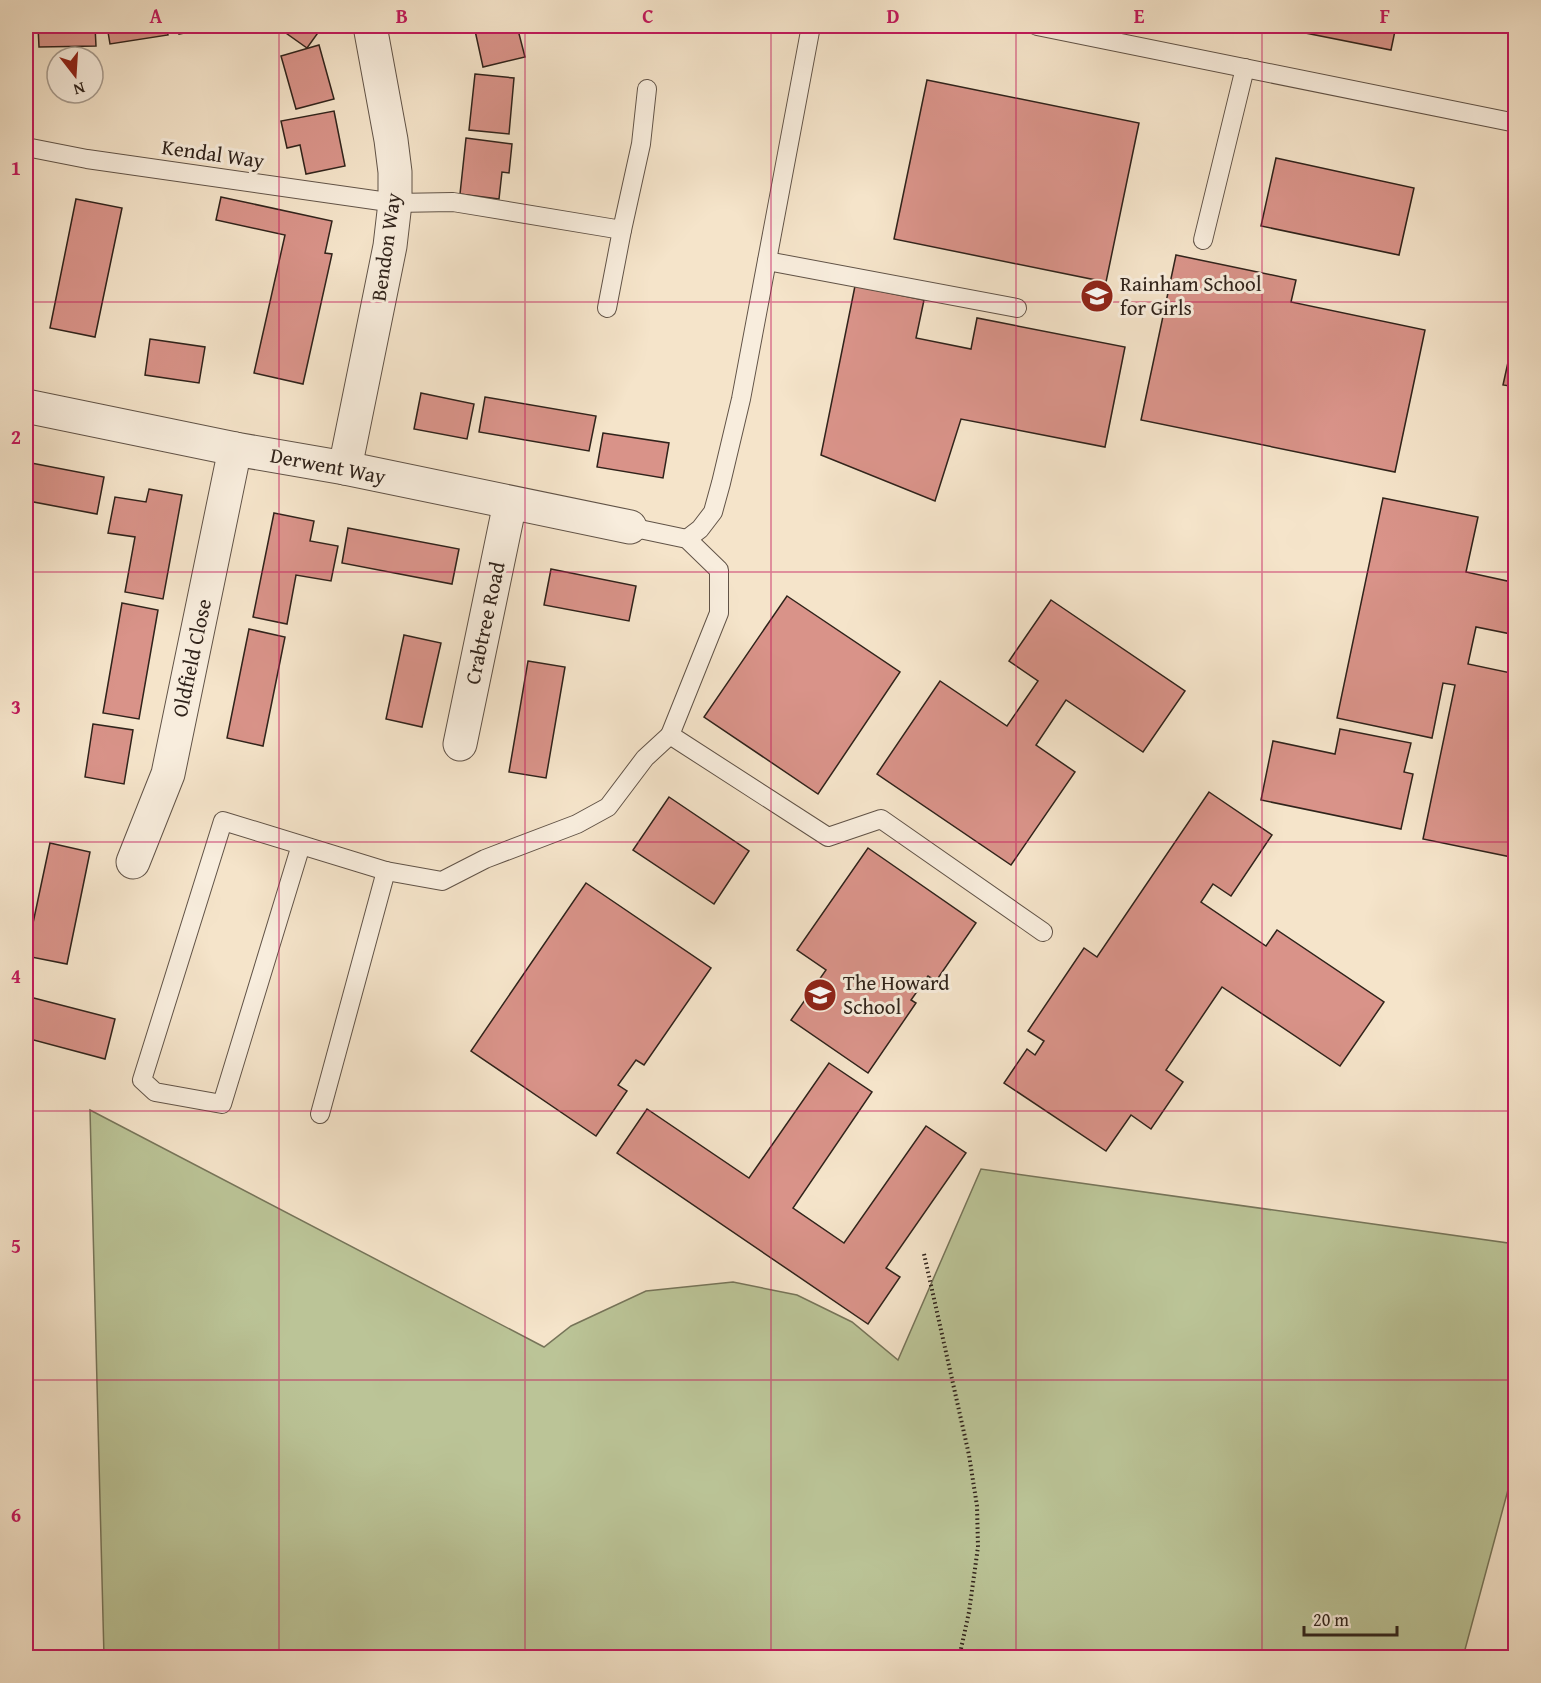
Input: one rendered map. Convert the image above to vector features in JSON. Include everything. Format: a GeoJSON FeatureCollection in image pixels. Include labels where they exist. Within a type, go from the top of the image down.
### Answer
{"type":"FeatureCollection","features":[{"type":"Feature","properties":{"kind":"street","name":"Bendon Way"},"geometry":{"type":"LineString","coordinates":[[345,468],[390,246],[395,203],[395,172],[391,140],[370,26]]}},
{"type":"Feature","properties":{"kind":"street","name":"Derwent Way"},"geometry":{"type":"LineString","coordinates":[[26,406],[235,449],[345,468],[630,527]]}},
{"type":"Feature","properties":{"kind":"street","name":"Oldfield Close"},"geometry":{"type":"LineString","coordinates":[[133,862],[168,774],[235,449]]}},
{"type":"Feature","properties":{"kind":"street","name":"Crabtree Road"},"geometry":{"type":"LineString","coordinates":[[460,744],[510,503]]}},
{"type":"Feature","properties":{"kind":"lane"},"geometry":{"type":"LineString","coordinates":[[687,539],[700,529],[713,512],[741,399],[811,26]]}},
{"type":"Feature","properties":{"kind":"lane"},"geometry":{"type":"LineString","coordinates":[[1037,26],[1515,123]]}},
{"type":"Feature","properties":{"kind":"lane"},"geometry":{"type":"LineString","coordinates":[[1203,240],[1245,68]]}},
{"type":"Feature","properties":{"kind":"lane"},"geometry":{"type":"LineString","coordinates":[[607,308],[641,144],[647,89]]}},
{"type":"Feature","properties":{"kind":"lane","name":"Kendal Way"},"geometry":{"type":"LineString","coordinates":[[26,147],[87,159],[395,203],[453,202],[622,230]]}},
{"type":"Feature","properties":{"kind":"lane"},"geometry":{"type":"LineString","coordinates":[[767,261],[1017,308]]}},
{"type":"Feature","properties":{"kind":"lane"},"geometry":{"type":"LineString","coordinates":[[301,845],[222,1104],[155,1092],[142,1080],[223,821],[386,871],[442,881],[485,859],[577,824],[609,807],[645,758],[670,735],[719,613],[719,570],[687,539],[630,527]]}},
{"type":"Feature","properties":{"kind":"lane"},"geometry":{"type":"LineString","coordinates":[[670,735],[828,837],[881,819],[1043,932]]}},
{"type":"Feature","properties":{"kind":"lane"},"geometry":{"type":"LineString","coordinates":[[320,1114],[386,871]]}},
{"type":"Feature","properties":{"kind":"path"},"geometry":{"type":"LineString","coordinates":[[924,1254],[969,1455],[977,1506],[978,1547],[969,1612],[959,1658]]}},
{"type":"Feature","properties":{"kind":"green space"},"geometry":{"type":"Polygon","coordinates":[[[90,1110],[544,1347],[571,1326],[646,1291],[733,1282],[797,1295],[852,1322],[898,1360],[981,1169],[1515,1244],[1515,1464],[1463,1657],[104,1657],[90,1110]]]}},
{"type":"Feature","properties":{"kind":"building"},"geometry":{"type":"Polygon","coordinates":[[[38,26],[95,26],[96,45],[39,47],[38,26]]]}},
{"type":"Feature","properties":{"kind":"building"},"geometry":{"type":"Polygon","coordinates":[[[107,26],[166,26],[168,35],[110,44],[107,26]]]}},
{"type":"Feature","properties":{"kind":"building"},"geometry":{"type":"Polygon","coordinates":[[[177,26],[218,26],[179,34],[177,26]]]}},
{"type":"Feature","properties":{"kind":"building"},"geometry":{"type":"Polygon","coordinates":[[[276,26],[314,26],[320,30],[307,48],[276,26]]]}},
{"type":"Feature","properties":{"kind":"building"},"geometry":{"type":"Polygon","coordinates":[[[474,26],[517,26],[525,57],[483,67],[474,26]]]}},
{"type":"Feature","properties":{"kind":"building"},"geometry":{"type":"Polygon","coordinates":[[[1270,26],[1396,26],[1391,50],[1270,26]]]}},
{"type":"Feature","properties":{"kind":"building"},"geometry":{"type":"Polygon","coordinates":[[[319,45],[334,99],[296,109],[281,56],[319,45]]]}},
{"type":"Feature","properties":{"kind":"building"},"geometry":{"type":"Polygon","coordinates":[[[475,74],[514,78],[509,134],[469,130],[475,74]]]}},
{"type":"Feature","properties":{"kind":"building"},"geometry":{"type":"Polygon","coordinates":[[[927,80],[1139,123],[1106,282],[894,239],[927,80]]]}},
{"type":"Feature","properties":{"kind":"building"},"geometry":{"type":"Polygon","coordinates":[[[334,111],[345,166],[306,174],[300,145],[287,148],[281,121],[334,111]]]}},
{"type":"Feature","properties":{"kind":"building"},"geometry":{"type":"Polygon","coordinates":[[[466,138],[512,144],[509,173],[502,172],[499,199],[460,194],[466,138]]]}},
{"type":"Feature","properties":{"kind":"building"},"geometry":{"type":"Polygon","coordinates":[[[1276,158],[1414,188],[1399,255],[1261,226],[1276,158]]]}},
{"type":"Feature","properties":{"kind":"building"},"geometry":{"type":"Polygon","coordinates":[[[221,197],[332,221],[325,253],[332,254],[303,384],[254,373],[285,235],[216,220],[221,197]]]}},
{"type":"Feature","properties":{"kind":"building"},"geometry":{"type":"Polygon","coordinates":[[[76,199],[122,208],[95,337],[50,328],[76,199]]]}},
{"type":"Feature","properties":{"kind":"building"},"geometry":{"type":"Polygon","coordinates":[[[1176,255],[1296,280],[1291,302],[1425,330],[1395,472],[1141,420],[1176,255]]]}},
{"type":"Feature","properties":{"kind":"building"},"geometry":{"type":"Polygon","coordinates":[[[855,286],[924,300],[916,338],[971,349],[977,318],[1125,347],[1105,447],[961,419],[935,501],[821,455],[855,286]]]}},
{"type":"Feature","properties":{"kind":"building"},"geometry":{"type":"Polygon","coordinates":[[[1516,326],[1516,387],[1503,385],[1516,326]]]}},
{"type":"Feature","properties":{"kind":"building"},"geometry":{"type":"Polygon","coordinates":[[[150,339],[205,347],[199,383],[145,375],[150,339]]]}},
{"type":"Feature","properties":{"kind":"building"},"geometry":{"type":"Polygon","coordinates":[[[421,393],[474,404],[467,439],[414,429],[421,393]]]}},
{"type":"Feature","properties":{"kind":"building"},"geometry":{"type":"Polygon","coordinates":[[[485,397],[596,416],[589,451],[479,432],[485,397]]]}},
{"type":"Feature","properties":{"kind":"building"},"geometry":{"type":"Polygon","coordinates":[[[603,433],[669,443],[663,478],[597,467],[603,433]]]}},
{"type":"Feature","properties":{"kind":"building"},"geometry":{"type":"Polygon","coordinates":[[[26,462],[104,477],[97,514],[28,501],[26,514],[26,462]]]}},
{"type":"Feature","properties":{"kind":"building"},"geometry":{"type":"Polygon","coordinates":[[[149,489],[182,495],[163,599],[125,592],[135,537],[108,533],[115,497],[146,502],[149,489]]]}},
{"type":"Feature","properties":{"kind":"building"},"geometry":{"type":"Polygon","coordinates":[[[1383,498],[1478,517],[1466,572],[1512,582],[1516,566],[1516,635],[1476,627],[1468,664],[1516,674],[1516,858],[1423,839],[1455,685],[1443,683],[1432,738],[1337,718],[1383,498]]]}},
{"type":"Feature","properties":{"kind":"building"},"geometry":{"type":"Polygon","coordinates":[[[274,513],[314,521],[310,541],[338,546],[331,581],[296,575],[287,624],[253,617],[274,513]]]}},
{"type":"Feature","properties":{"kind":"building"},"geometry":{"type":"Polygon","coordinates":[[[348,528],[459,549],[452,584],[342,563],[348,528]]]}},
{"type":"Feature","properties":{"kind":"building"},"geometry":{"type":"Polygon","coordinates":[[[551,569],[636,586],[629,621],[544,605],[551,569]]]}},
{"type":"Feature","properties":{"kind":"building"},"geometry":{"type":"Polygon","coordinates":[[[787,596],[900,672],[818,794],[704,717],[787,596]]]}},
{"type":"Feature","properties":{"kind":"building"},"geometry":{"type":"Polygon","coordinates":[[[1051,600],[1185,691],[1143,752],[1066,700],[1036,745],[1075,772],[1011,865],[877,774],[940,681],[1007,726],[1038,681],[1009,661],[1051,600]]]}},
{"type":"Feature","properties":{"kind":"building"},"geometry":{"type":"Polygon","coordinates":[[[122,603],[158,610],[139,719],[103,713],[122,603]]]}},
{"type":"Feature","properties":{"kind":"building"},"geometry":{"type":"Polygon","coordinates":[[[249,629],[285,637],[263,746],[227,738],[249,629]]]}},
{"type":"Feature","properties":{"kind":"building"},"geometry":{"type":"Polygon","coordinates":[[[404,635],[441,643],[422,727],[386,719],[404,635]]]}},
{"type":"Feature","properties":{"kind":"building"},"geometry":{"type":"Polygon","coordinates":[[[528,661],[565,667],[546,778],[509,772],[528,661]]]}},
{"type":"Feature","properties":{"kind":"building"},"geometry":{"type":"Polygon","coordinates":[[[93,724],[133,730],[124,784],[85,777],[93,724]]]}},
{"type":"Feature","properties":{"kind":"building"},"geometry":{"type":"Polygon","coordinates":[[[1340,729],[1411,743],[1404,772],[1413,774],[1401,829],[1261,800],[1273,741],[1335,754],[1340,729]]]}},
{"type":"Feature","properties":{"kind":"building"},"geometry":{"type":"Polygon","coordinates":[[[1209,792],[1272,835],[1231,896],[1213,884],[1201,902],[1266,946],[1277,930],[1384,1002],[1340,1066],[1222,987],[1166,1070],[1183,1082],[1151,1129],[1131,1115],[1106,1151],[1004,1083],[1027,1049],[1035,1055],[1044,1041],[1028,1031],[1084,948],[1097,957],[1209,792]]]}},
{"type":"Feature","properties":{"kind":"building"},"geometry":{"type":"Polygon","coordinates":[[[669,797],[749,851],[714,904],[633,850],[669,797]]]}},
{"type":"Feature","properties":{"kind":"building"},"geometry":{"type":"Polygon","coordinates":[[[26,830],[28,830],[28,866],[26,866],[26,830]]]}},
{"type":"Feature","properties":{"kind":"building"},"geometry":{"type":"Polygon","coordinates":[[[50,843],[90,852],[67,964],[26,956],[50,843]]]}},
{"type":"Feature","properties":{"kind":"building"},"geometry":{"type":"Polygon","coordinates":[[[868,848],[976,923],[936,981],[928,976],[911,1000],[916,1003],[868,1073],[791,1020],[826,970],[797,950],[868,848]]]}},
{"type":"Feature","properties":{"kind":"building"},"geometry":{"type":"Polygon","coordinates":[[[586,883],[711,968],[644,1065],[636,1060],[618,1085],[627,1091],[596,1136],[471,1051],[586,883]]]}},
{"type":"Feature","properties":{"kind":"building"},"geometry":{"type":"Polygon","coordinates":[[[26,996],[115,1019],[105,1059],[26,1038],[26,996]]]}},
{"type":"Feature","properties":{"kind":"building"},"geometry":{"type":"Polygon","coordinates":[[[829,1063],[872,1092],[793,1208],[844,1243],[926,1126],[966,1153],[886,1268],[900,1277],[868,1324],[617,1153],[647,1109],[749,1178],[829,1063]]]}},
{"type":"Feature","properties":{"kind":"place","name":"Rainham School for Girls"},"geometry":{"type":"Point","coordinates":[1097,296]}},
{"type":"Feature","properties":{"kind":"place","name":"The Howard School"},"geometry":{"type":"Point","coordinates":[820,995]}}]}
